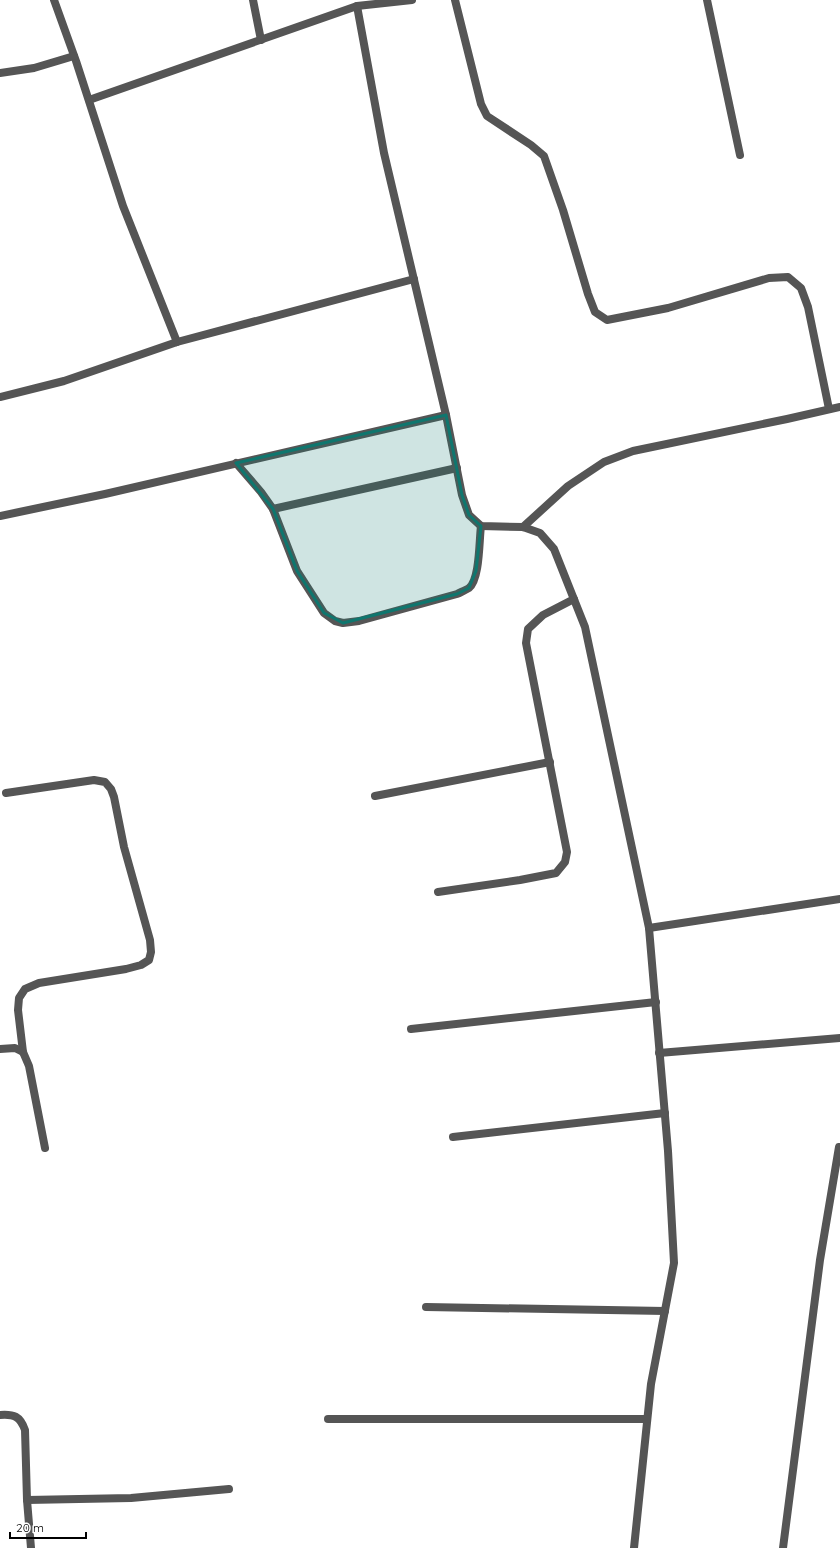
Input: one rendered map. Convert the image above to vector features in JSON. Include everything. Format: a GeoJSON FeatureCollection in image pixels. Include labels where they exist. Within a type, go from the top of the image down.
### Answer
{"type":"FeatureCollection","features":[{"type":"Feature","properties":{"kind":"street"},"geometry":{"type":"LineString","coordinates":[[54,0],[89,100],[123,206],[176,342]]}},
{"type":"Feature","properties":{"kind":"street"},"geometry":{"type":"LineString","coordinates":[[253,0],[261,40]]}},
{"type":"Feature","properties":{"kind":"street"},"geometry":{"type":"LineString","coordinates":[[89,100],[357,6],[412,0]]}},
{"type":"Feature","properties":{"kind":"street"},"geometry":{"type":"LineString","coordinates":[[456,0],[481,104],[487,116],[531,145],[544,156],[563,210],[595,312],[607,320],[620,318],[668,308],[769,278],[788,277],[801,288],[808,307],[828,409]]}},
{"type":"Feature","properties":{"kind":"street"},"geometry":{"type":"LineString","coordinates":[[707,0],[740,155]]}},
{"type":"Feature","properties":{"kind":"street"},"geometry":{"type":"LineString","coordinates":[[357,6],[384,153],[446,414],[462,495],[469,516],[480,526],[524,527],[540,533],[554,549],[585,627],[649,928],[665,1113],[674,1263],[651,1384],[634,1548]]}},
{"type":"Feature","properties":{"kind":"street"},"geometry":{"type":"LineString","coordinates":[[0,73],[34,68],[74,56]]}},
{"type":"Feature","properties":{"kind":"street"},"geometry":{"type":"LineString","coordinates":[[0,396],[64,381],[176,342],[414,279]]}},
{"type":"Feature","properties":{"kind":"street"},"geometry":{"type":"LineString","coordinates":[[524,527],[568,486],[604,462],[633,451],[786,419],[840,406]]}},
{"type":"Feature","properties":{"kind":"street"},"geometry":{"type":"LineString","coordinates":[[0,516],[105,494],[446,414]]}},
{"type":"Feature","properties":{"kind":"street"},"geometry":{"type":"LineString","coordinates":[[236,463],[261,492],[273,509],[297,571],[324,613],[335,621],[343,623],[358,621],[457,594],[469,588],[474,581],[476,571],[480,526]]}},
{"type":"Feature","properties":{"kind":"street"},"geometry":{"type":"LineString","coordinates":[[273,509],[457,468]]}},
{"type":"Feature","properties":{"kind":"street"},"geometry":{"type":"LineString","coordinates":[[438,892],[556,873],[565,862],[567,852],[526,643],[528,629],[543,616],[574,599]]}},
{"type":"Feature","properties":{"kind":"street"},"geometry":{"type":"LineString","coordinates":[[375,796],[550,762]]}},
{"type":"Feature","properties":{"kind":"street"},"geometry":{"type":"LineString","coordinates":[[6,793],[94,780],[104,782],[111,789],[124,847],[150,940],[151,952],[149,960],[141,965],[126,969],[39,983],[25,989],[19,998],[18,1010],[23,1052],[29,1066],[45,1148]]}},
{"type":"Feature","properties":{"kind":"street"},"geometry":{"type":"LineString","coordinates":[[649,928],[840,899]]}},
{"type":"Feature","properties":{"kind":"street"},"geometry":{"type":"LineString","coordinates":[[410,1030],[656,1002]]}},
{"type":"Feature","properties":{"kind":"street"},"geometry":{"type":"LineString","coordinates":[[659,1053],[840,1038]]}},
{"type":"Feature","properties":{"kind":"street"},"geometry":{"type":"LineString","coordinates":[[0,1049],[15,1048],[23,1052]]}},
{"type":"Feature","properties":{"kind":"street"},"geometry":{"type":"LineString","coordinates":[[454,1137],[665,1113]]}},
{"type":"Feature","properties":{"kind":"street"},"geometry":{"type":"LineString","coordinates":[[783,1548],[820,1260],[839,1146]]}},
{"type":"Feature","properties":{"kind":"street"},"geometry":{"type":"LineString","coordinates":[[426,1307],[665,1311]]}},
{"type":"Feature","properties":{"kind":"street"},"geometry":{"type":"LineString","coordinates":[[0,1415],[11,1414],[17,1417],[23,1424],[25,1430],[27,1500],[31,1548]]}},
{"type":"Feature","properties":{"kind":"street"},"geometry":{"type":"LineString","coordinates":[[328,1419],[647,1419]]}},
{"type":"Feature","properties":{"kind":"street"},"geometry":{"type":"LineString","coordinates":[[27,1500],[131,1498],[229,1489]]}},
{"type":"Feature","properties":{"kind":"highlighted area"},"geometry":{"type":"Polygon","coordinates":[[[446,415],[462,495],[469,515],[481,526],[476,571],[469,588],[457,594],[343,623],[324,613],[297,571],[273,509],[236,463],[446,415]]]}}]}
